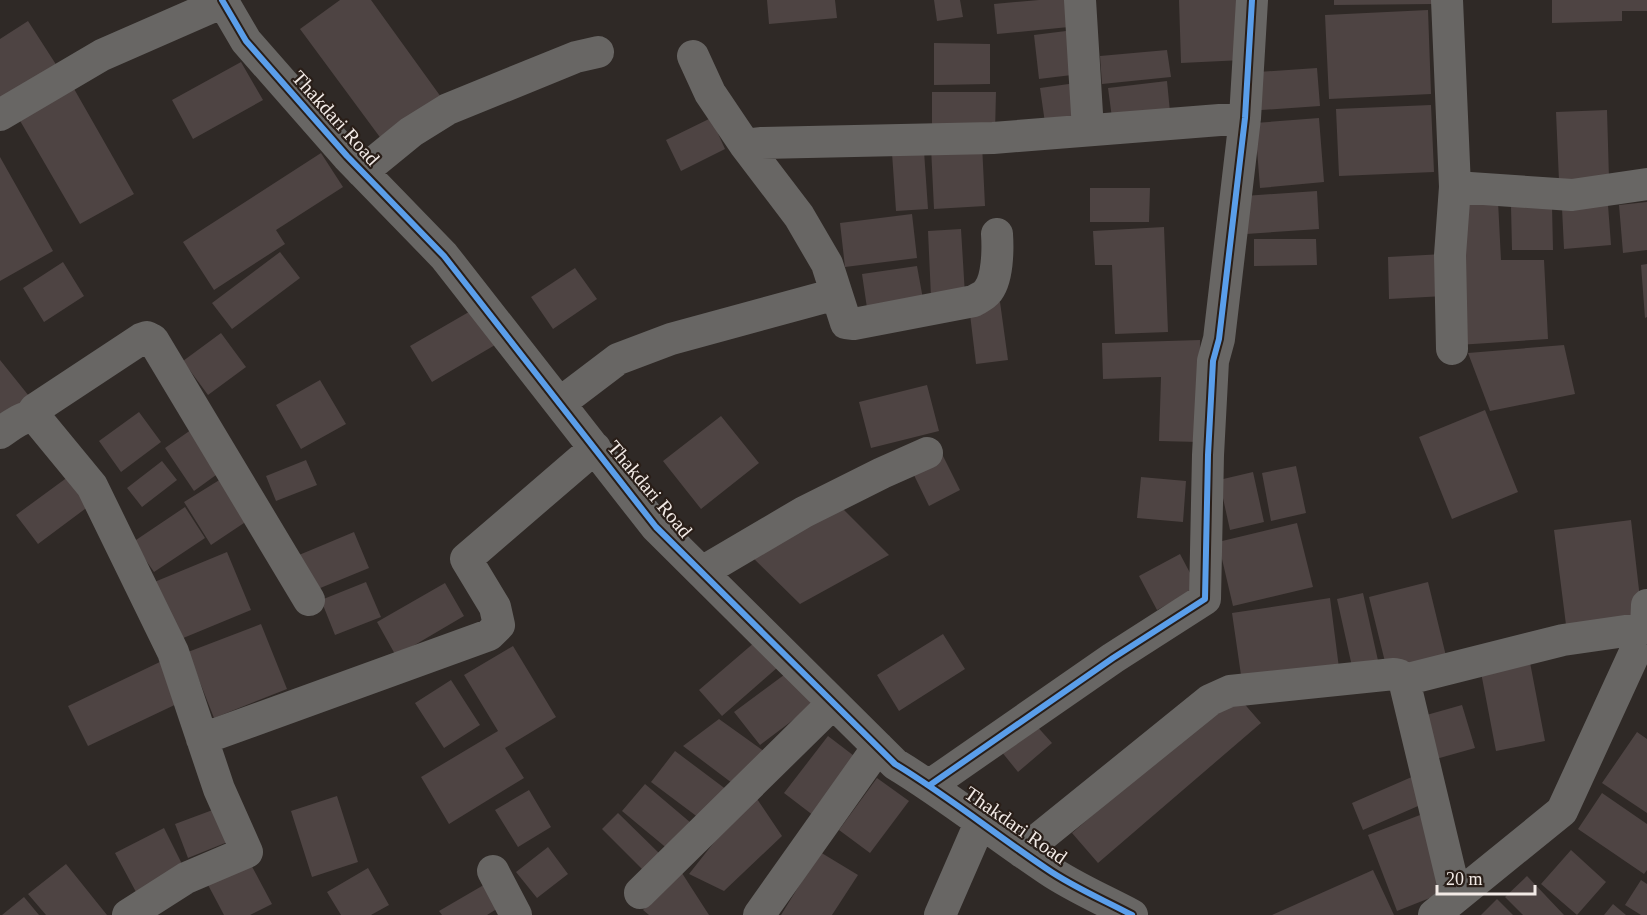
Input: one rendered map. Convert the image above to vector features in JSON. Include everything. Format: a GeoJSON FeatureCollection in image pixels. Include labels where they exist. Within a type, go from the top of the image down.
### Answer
{"type":"FeatureCollection","features":[{"type":"Feature","properties":{"kind":"street"},"geometry":{"type":"LineString","coordinates":[[1080,0],[1088,130]]}},
{"type":"Feature","properties":{"kind":"street"},"geometry":{"type":"LineString","coordinates":[[930,785],[1113,657],[1205,599],[1208,455],[1213,361],[1219,339],[1245,118],[1252,0]]}},
{"type":"Feature","properties":{"kind":"street"},"geometry":{"type":"LineString","coordinates":[[1447,0],[1455,187],[1450,255],[1452,349]]}},
{"type":"Feature","properties":{"kind":"street"},"geometry":{"type":"LineString","coordinates":[[0,115],[102,55],[222,1]]}},
{"type":"Feature","properties":{"kind":"street","name":"Thakdari Road"},"geometry":{"type":"LineString","coordinates":[[222,1],[246,41],[362,172],[444,256],[656,527],[895,764],[930,785],[1049,871],[1132,915]]}},
{"type":"Feature","properties":{"kind":"street"},"geometry":{"type":"LineString","coordinates":[[362,172],[411,132],[448,109],[576,57],[598,52]]}},
{"type":"Feature","properties":{"kind":"street"},"geometry":{"type":"LineString","coordinates":[[693,56],[710,93],[745,145],[799,216],[827,264],[846,323],[854,324],[974,301],[987,292],[993,281],[998,252],[997,234]]}},
{"type":"Feature","properties":{"kind":"street"},"geometry":{"type":"LineString","coordinates":[[745,145],[993,138],[1245,118]]}},
{"type":"Feature","properties":{"kind":"street"},"geometry":{"type":"LineString","coordinates":[[1455,187],[1572,195],[1647,184]]}},
{"type":"Feature","properties":{"kind":"street"},"geometry":{"type":"LineString","coordinates":[[560,403],[618,359],[671,339],[836,294]]}},
{"type":"Feature","properties":{"kind":"street"},"geometry":{"type":"LineString","coordinates":[[0,433],[30,416],[35,409],[141,339],[147,337],[153,340],[309,600]]}},
{"type":"Feature","properties":{"kind":"street"},"geometry":{"type":"LineString","coordinates":[[30,416],[36,418],[92,486],[173,652],[219,789],[247,852],[186,878],[128,915]]}},
{"type":"Feature","properties":{"kind":"street"},"geometry":{"type":"LineString","coordinates":[[202,739],[489,635],[499,626],[495,607],[466,559],[595,448]]}},
{"type":"Feature","properties":{"kind":"street"},"geometry":{"type":"LineString","coordinates":[[702,572],[804,512],[927,453]]}},
{"type":"Feature","properties":{"kind":"street"},"geometry":{"type":"LineString","coordinates":[[1404,680],[1647,617]]}},
{"type":"Feature","properties":{"kind":"street"},"geometry":{"type":"LineString","coordinates":[[1022,852],[1210,700],[1230,691],[1394,674],[1404,680],[1445,906],[1562,811],[1647,617]]}},
{"type":"Feature","properties":{"kind":"street"},"geometry":{"type":"LineString","coordinates":[[640,893],[833,703]]}},
{"type":"Feature","properties":{"kind":"street"},"geometry":{"type":"LineString","coordinates":[[759,915],[878,747]]}},
{"type":"Feature","properties":{"kind":"street"},"geometry":{"type":"LineString","coordinates":[[940,915],[980,823]]}},
{"type":"Feature","properties":{"kind":"street"},"geometry":{"type":"LineString","coordinates":[[493,871],[516,915]]}},
{"type":"Feature","properties":{"kind":"building"},"geometry":{"type":"Polygon","coordinates":[[[340,0],[371,0],[441,97],[382,140],[300,29],[340,0]]]}},
{"type":"Feature","properties":{"kind":"building"},"geometry":{"type":"Polygon","coordinates":[[[767,0],[835,0],[837,18],[769,24],[767,0]]]}},
{"type":"Feature","properties":{"kind":"building"},"geometry":{"type":"Polygon","coordinates":[[[934,0],[960,0],[963,17],[937,21],[934,0]]]}},
{"type":"Feature","properties":{"kind":"building"},"geometry":{"type":"Polygon","coordinates":[[[1039,0],[1077,0],[1079,26],[997,34],[994,4],[1039,0]]]}},
{"type":"Feature","properties":{"kind":"building"},"geometry":{"type":"Polygon","coordinates":[[[1179,0],[1240,0],[1243,60],[1181,63],[1179,0]]]}},
{"type":"Feature","properties":{"kind":"building"},"geometry":{"type":"Polygon","coordinates":[[[1334,0],[1434,0],[1434,4],[1334,5],[1334,0]]]}},
{"type":"Feature","properties":{"kind":"building"},"geometry":{"type":"Polygon","coordinates":[[[1552,0],[1647,0],[1647,11],[1622,11],[1622,21],[1552,23],[1552,0]]]}},
{"type":"Feature","properties":{"kind":"building"},"geometry":{"type":"Polygon","coordinates":[[[1428,10],[1431,94],[1329,99],[1325,15],[1428,10]]]}},
{"type":"Feature","properties":{"kind":"building"},"geometry":{"type":"Polygon","coordinates":[[[28,21],[57,66],[0,104],[0,39],[28,21]]]}},
{"type":"Feature","properties":{"kind":"building"},"geometry":{"type":"Polygon","coordinates":[[[1074,30],[1080,74],[1039,79],[1034,35],[1074,30]]]}},
{"type":"Feature","properties":{"kind":"building"},"geometry":{"type":"Polygon","coordinates":[[[934,43],[990,44],[990,84],[934,85],[934,43]]]}},
{"type":"Feature","properties":{"kind":"building"},"geometry":{"type":"Polygon","coordinates":[[[1167,50],[1171,77],[1102,84],[1100,56],[1167,50]]]}},
{"type":"Feature","properties":{"kind":"building"},"geometry":{"type":"Polygon","coordinates":[[[241,62],[263,100],[193,139],[172,100],[241,62]]]}},
{"type":"Feature","properties":{"kind":"building"},"geometry":{"type":"Polygon","coordinates":[[[1317,68],[1320,106],[1261,110],[1258,72],[1317,68]]]}},
{"type":"Feature","properties":{"kind":"building"},"geometry":{"type":"Polygon","coordinates":[[[1167,81],[1170,112],[1112,118],[1108,88],[1167,81]]]}},
{"type":"Feature","properties":{"kind":"building"},"geometry":{"type":"Polygon","coordinates":[[[1076,83],[1080,120],[1045,123],[1040,88],[1076,83]]]}},
{"type":"Feature","properties":{"kind":"building"},"geometry":{"type":"Polygon","coordinates":[[[73,87],[134,194],[80,224],[19,119],[73,87]]]}},
{"type":"Feature","properties":{"kind":"building"},"geometry":{"type":"Polygon","coordinates":[[[932,92],[996,92],[995,132],[932,131],[932,92]]]}},
{"type":"Feature","properties":{"kind":"building"},"geometry":{"type":"Polygon","coordinates":[[[1431,105],[1434,172],[1339,176],[1336,109],[1431,105]]]}},
{"type":"Feature","properties":{"kind":"building"},"geometry":{"type":"Polygon","coordinates":[[[1607,110],[1609,179],[1559,181],[1556,112],[1607,110]]]}},
{"type":"Feature","properties":{"kind":"building"},"geometry":{"type":"Polygon","coordinates":[[[711,118],[725,149],[681,171],[666,140],[711,118]]]}},
{"type":"Feature","properties":{"kind":"building"},"geometry":{"type":"Polygon","coordinates":[[[1319,118],[1324,182],[1260,188],[1255,123],[1319,118]]]}},
{"type":"Feature","properties":{"kind":"building"},"geometry":{"type":"Polygon","coordinates":[[[982,144],[985,206],[934,209],[931,147],[982,144]]]}},
{"type":"Feature","properties":{"kind":"building"},"geometry":{"type":"Polygon","coordinates":[[[924,151],[928,209],[896,211],[892,153],[924,151]]]}},
{"type":"Feature","properties":{"kind":"building"},"geometry":{"type":"Polygon","coordinates":[[[321,153],[343,187],[276,230],[285,244],[214,290],[183,242],[321,153]]]}},
{"type":"Feature","properties":{"kind":"building"},"geometry":{"type":"Polygon","coordinates":[[[0,157],[53,251],[0,281],[0,157]]]}},
{"type":"Feature","properties":{"kind":"building"},"geometry":{"type":"Polygon","coordinates":[[[1090,188],[1150,188],[1149,222],[1090,222],[1090,188]]]}},
{"type":"Feature","properties":{"kind":"building"},"geometry":{"type":"Polygon","coordinates":[[[1317,191],[1319,229],[1246,234],[1244,196],[1317,191]]]}},
{"type":"Feature","properties":{"kind":"building"},"geometry":{"type":"Polygon","coordinates":[[[1498,201],[1501,260],[1544,260],[1548,339],[1458,345],[1455,207],[1498,201]]]}},
{"type":"Feature","properties":{"kind":"building"},"geometry":{"type":"Polygon","coordinates":[[[1647,202],[1647,250],[1623,253],[1619,205],[1647,202]]]}},
{"type":"Feature","properties":{"kind":"building"},"geometry":{"type":"Polygon","coordinates":[[[1608,205],[1611,245],[1564,249],[1562,208],[1608,205]]]}},
{"type":"Feature","properties":{"kind":"building"},"geometry":{"type":"Polygon","coordinates":[[[1511,206],[1552,206],[1553,250],[1512,250],[1511,206]]]}},
{"type":"Feature","properties":{"kind":"building"},"geometry":{"type":"Polygon","coordinates":[[[912,214],[917,258],[845,267],[840,223],[912,214]]]}},
{"type":"Feature","properties":{"kind":"building"},"geometry":{"type":"Polygon","coordinates":[[[1164,227],[1168,332],[1115,334],[1112,265],[1095,265],[1093,231],[1164,227]]]}},
{"type":"Feature","properties":{"kind":"building"},"geometry":{"type":"Polygon","coordinates":[[[961,229],[965,295],[931,297],[928,231],[961,229]]]}},
{"type":"Feature","properties":{"kind":"building"},"geometry":{"type":"Polygon","coordinates":[[[1254,239],[1316,239],[1317,265],[1254,266],[1254,239]]]}},
{"type":"Feature","properties":{"kind":"building"},"geometry":{"type":"Polygon","coordinates":[[[280,252],[300,278],[232,329],[212,303],[280,252]]]}},
{"type":"Feature","properties":{"kind":"building"},"geometry":{"type":"Polygon","coordinates":[[[1444,254],[1445,296],[1389,299],[1388,257],[1444,254]]]}},
{"type":"Feature","properties":{"kind":"building"},"geometry":{"type":"Polygon","coordinates":[[[63,262],[84,296],[44,322],[23,288],[63,262]]]}},
{"type":"Feature","properties":{"kind":"building"},"geometry":{"type":"Polygon","coordinates":[[[1647,264],[1647,317],[1645,318],[1641,265],[1647,264]]]}},
{"type":"Feature","properties":{"kind":"building"},"geometry":{"type":"Polygon","coordinates":[[[917,266],[923,299],[867,308],[862,274],[917,266]]]}},
{"type":"Feature","properties":{"kind":"building"},"geometry":{"type":"Polygon","coordinates":[[[575,268],[597,299],[553,329],[531,297],[575,268]]]}},
{"type":"Feature","properties":{"kind":"building"},"geometry":{"type":"Polygon","coordinates":[[[1000,302],[1008,360],[976,364],[969,306],[1000,302]]]}},
{"type":"Feature","properties":{"kind":"building"},"geometry":{"type":"Polygon","coordinates":[[[474,309],[495,345],[432,382],[410,346],[474,309]]]}},
{"type":"Feature","properties":{"kind":"building"},"geometry":{"type":"Polygon","coordinates":[[[221,333],[246,367],[208,395],[183,361],[221,333]]]}},
{"type":"Feature","properties":{"kind":"building"},"geometry":{"type":"Polygon","coordinates":[[[1200,340],[1199,442],[1159,441],[1161,377],[1103,379],[1102,343],[1200,340]]]}},
{"type":"Feature","properties":{"kind":"building"},"geometry":{"type":"Polygon","coordinates":[[[1564,345],[1575,394],[1490,411],[1468,353],[1564,345]]]}},
{"type":"Feature","properties":{"kind":"building"},"geometry":{"type":"Polygon","coordinates":[[[0,360],[33,401],[0,418],[0,360]]]}},
{"type":"Feature","properties":{"kind":"building"},"geometry":{"type":"Polygon","coordinates":[[[320,380],[346,424],[301,449],[276,405],[320,380]]]}},
{"type":"Feature","properties":{"kind":"building"},"geometry":{"type":"Polygon","coordinates":[[[927,385],[939,431],[871,448],[859,402],[927,385]]]}},
{"type":"Feature","properties":{"kind":"building"},"geometry":{"type":"Polygon","coordinates":[[[1485,410],[1518,492],[1452,519],[1419,437],[1485,410]]]}},
{"type":"Feature","properties":{"kind":"building"},"geometry":{"type":"Polygon","coordinates":[[[139,412],[161,442],[121,472],[99,441],[139,412]]]}},
{"type":"Feature","properties":{"kind":"building"},"geometry":{"type":"Polygon","coordinates":[[[721,416],[759,463],[701,509],[663,461],[721,416]]]}},
{"type":"Feature","properties":{"kind":"building"},"geometry":{"type":"Polygon","coordinates":[[[198,425],[227,467],[194,491],[165,448],[198,425]]]}},
{"type":"Feature","properties":{"kind":"building"},"geometry":{"type":"Polygon","coordinates":[[[942,454],[960,490],[929,506],[911,469],[942,454]]]}},
{"type":"Feature","properties":{"kind":"building"},"geometry":{"type":"Polygon","coordinates":[[[306,460],[317,485],[276,501],[266,476],[306,460]]]}},
{"type":"Feature","properties":{"kind":"building"},"geometry":{"type":"Polygon","coordinates":[[[162,461],[177,480],[142,507],[127,488],[162,461]]]}},
{"type":"Feature","properties":{"kind":"building"},"geometry":{"type":"Polygon","coordinates":[[[1296,466],[1306,513],[1271,521],[1262,473],[1296,466]]]}},
{"type":"Feature","properties":{"kind":"building"},"geometry":{"type":"Polygon","coordinates":[[[76,471],[97,500],[38,544],[16,515],[76,471]]]}},
{"type":"Feature","properties":{"kind":"building"},"geometry":{"type":"Polygon","coordinates":[[[1253,472],[1264,522],[1230,530],[1219,480],[1253,472]]]}},
{"type":"Feature","properties":{"kind":"building"},"geometry":{"type":"Polygon","coordinates":[[[229,474],[256,515],[211,545],[184,502],[229,474]]]}},
{"type":"Feature","properties":{"kind":"building"},"geometry":{"type":"Polygon","coordinates":[[[1141,477],[1186,481],[1183,522],[1137,518],[1141,477]]]}},
{"type":"Feature","properties":{"kind":"building"},"geometry":{"type":"Polygon","coordinates":[[[838,504],[889,555],[800,604],[747,552],[838,504]]]}},
{"type":"Feature","properties":{"kind":"building"},"geometry":{"type":"Polygon","coordinates":[[[185,507],[205,538],[154,572],[133,542],[185,507]]]}},
{"type":"Feature","properties":{"kind":"building"},"geometry":{"type":"Polygon","coordinates":[[[1631,520],[1642,616],[1566,625],[1554,530],[1631,520]]]}},
{"type":"Feature","properties":{"kind":"building"},"geometry":{"type":"Polygon","coordinates":[[[1297,523],[1313,587],[1233,606],[1218,542],[1297,523]]]}},
{"type":"Feature","properties":{"kind":"building"},"geometry":{"type":"Polygon","coordinates":[[[354,532],[369,568],[313,591],[299,555],[354,532]]]}},
{"type":"Feature","properties":{"kind":"building"},"geometry":{"type":"Polygon","coordinates":[[[227,552],[251,610],[176,641],[152,583],[227,552]]]}},
{"type":"Feature","properties":{"kind":"building"},"geometry":{"type":"Polygon","coordinates":[[[1180,554],[1198,588],[1157,610],[1139,576],[1180,554]]]}},
{"type":"Feature","properties":{"kind":"building"},"geometry":{"type":"Polygon","coordinates":[[[366,582],[381,617],[335,635],[321,600],[366,582]]]}},
{"type":"Feature","properties":{"kind":"building"},"geometry":{"type":"Polygon","coordinates":[[[1428,582],[1446,656],[1387,670],[1369,597],[1428,582]]]}},
{"type":"Feature","properties":{"kind":"building"},"geometry":{"type":"Polygon","coordinates":[[[445,583],[464,616],[396,656],[377,622],[445,583]]]}},
{"type":"Feature","properties":{"kind":"building"},"geometry":{"type":"Polygon","coordinates":[[[1363,593],[1379,665],[1353,671],[1337,599],[1363,593]]]}},
{"type":"Feature","properties":{"kind":"building"},"geometry":{"type":"Polygon","coordinates":[[[1330,598],[1339,668],[1242,682],[1232,613],[1330,598]]]}},
{"type":"Feature","properties":{"kind":"building"},"geometry":{"type":"Polygon","coordinates":[[[261,624],[287,689],[214,718],[188,652],[261,624]]]}},
{"type":"Feature","properties":{"kind":"building"},"geometry":{"type":"Polygon","coordinates":[[[943,634],[965,669],[899,711],[877,675],[943,634]]]}},
{"type":"Feature","properties":{"kind":"building"},"geometry":{"type":"Polygon","coordinates":[[[755,642],[778,667],[722,716],[699,690],[755,642]]]}},
{"type":"Feature","properties":{"kind":"building"},"geometry":{"type":"Polygon","coordinates":[[[513,646],[556,717],[505,748],[524,778],[449,824],[421,777],[498,731],[464,675],[513,646]]]}},
{"type":"Feature","properties":{"kind":"building"},"geometry":{"type":"Polygon","coordinates":[[[1528,652],[1545,741],[1496,751],[1479,662],[1528,652]]]}},
{"type":"Feature","properties":{"kind":"building"},"geometry":{"type":"Polygon","coordinates":[[[164,660],[183,701],[88,746],[68,706],[164,660]]]}},
{"type":"Feature","properties":{"kind":"building"},"geometry":{"type":"Polygon","coordinates":[[[788,672],[813,705],[760,745],[734,712],[788,672]]]}},
{"type":"Feature","properties":{"kind":"building"},"geometry":{"type":"Polygon","coordinates":[[[451,680],[480,725],[444,748],[415,703],[451,680]]]}},
{"type":"Feature","properties":{"kind":"building"},"geometry":{"type":"Polygon","coordinates":[[[1234,692],[1261,723],[1098,863],[1072,833],[1234,692]]]}},
{"type":"Feature","properties":{"kind":"building"},"geometry":{"type":"Polygon","coordinates":[[[1462,705],[1475,748],[1436,759],[1423,716],[1462,705]]]}},
{"type":"Feature","properties":{"kind":"building"},"geometry":{"type":"Polygon","coordinates":[[[719,719],[765,752],[732,783],[683,746],[719,719]]]}},
{"type":"Feature","properties":{"kind":"building"},"geometry":{"type":"Polygon","coordinates":[[[1034,723],[1052,743],[1018,772],[1001,751],[1034,723]]]}},
{"type":"Feature","properties":{"kind":"building"},"geometry":{"type":"Polygon","coordinates":[[[1637,732],[1647,739],[1647,813],[1602,783],[1637,732]]]}},
{"type":"Feature","properties":{"kind":"building"},"geometry":{"type":"Polygon","coordinates":[[[828,736],[862,762],[818,819],[784,793],[828,736]]]}},
{"type":"Feature","properties":{"kind":"building"},"geometry":{"type":"Polygon","coordinates":[[[675,751],[727,790],[703,821],[651,782],[675,751]]]}},
{"type":"Feature","properties":{"kind":"building"},"geometry":{"type":"Polygon","coordinates":[[[1414,776],[1425,803],[1363,830],[1352,803],[1414,776]]]}},
{"type":"Feature","properties":{"kind":"building"},"geometry":{"type":"Polygon","coordinates":[[[877,778],[909,801],[870,853],[839,830],[877,778]]]}},
{"type":"Feature","properties":{"kind":"building"},"geometry":{"type":"Polygon","coordinates":[[[645,784],[691,823],[669,850],[622,811],[645,784]]]}},
{"type":"Feature","properties":{"kind":"building"},"geometry":{"type":"Polygon","coordinates":[[[529,790],[551,827],[518,847],[495,810],[529,790]]]}},
{"type":"Feature","properties":{"kind":"building"},"geometry":{"type":"Polygon","coordinates":[[[753,793],[782,836],[724,891],[689,874],[753,793]]]}},
{"type":"Feature","properties":{"kind":"building"},"geometry":{"type":"Polygon","coordinates":[[[1602,793],[1647,824],[1647,870],[1644,874],[1578,829],[1602,793]]]}},
{"type":"Feature","properties":{"kind":"building"},"geometry":{"type":"Polygon","coordinates":[[[337,796],[358,862],[312,877],[291,811],[337,796]]]}},
{"type":"Feature","properties":{"kind":"building"},"geometry":{"type":"Polygon","coordinates":[[[218,808],[230,841],[188,858],[175,824],[218,808]]]}},
{"type":"Feature","properties":{"kind":"building"},"geometry":{"type":"Polygon","coordinates":[[[618,813],[661,855],[645,872],[602,829],[618,813]]]}},
{"type":"Feature","properties":{"kind":"building"},"geometry":{"type":"Polygon","coordinates":[[[1420,815],[1450,890],[1397,911],[1368,835],[1420,815]]]}},
{"type":"Feature","properties":{"kind":"building"},"geometry":{"type":"Polygon","coordinates":[[[164,828],[184,868],[136,892],[115,853],[164,828]]]}},
{"type":"Feature","properties":{"kind":"building"},"geometry":{"type":"Polygon","coordinates":[[[548,847],[568,874],[537,898],[516,872],[548,847]]]}},
{"type":"Feature","properties":{"kind":"building"},"geometry":{"type":"Polygon","coordinates":[[[1571,850],[1606,882],[1577,915],[1541,884],[1571,850]]]}},
{"type":"Feature","properties":{"kind":"building"},"geometry":{"type":"Polygon","coordinates":[[[820,852],[858,875],[832,915],[781,915],[820,852]]]}},
{"type":"Feature","properties":{"kind":"building"},"geometry":{"type":"Polygon","coordinates":[[[249,861],[272,904],[250,915],[224,915],[207,883],[249,861]]]}},
{"type":"Feature","properties":{"kind":"building"},"geometry":{"type":"Polygon","coordinates":[[[66,864],[107,915],[46,915],[28,894],[66,864]]]}},
{"type":"Feature","properties":{"kind":"building"},"geometry":{"type":"Polygon","coordinates":[[[368,868],[389,905],[371,915],[341,915],[327,892],[368,868]]]}},
{"type":"Feature","properties":{"kind":"building"},"geometry":{"type":"Polygon","coordinates":[[[680,870],[709,915],[649,915],[643,910],[680,870]]]}},
{"type":"Feature","properties":{"kind":"building"},"geometry":{"type":"Polygon","coordinates":[[[1373,870],[1394,915],[1272,915],[1373,870]]]}},
{"type":"Feature","properties":{"kind":"building"},"geometry":{"type":"Polygon","coordinates":[[[1527,876],[1564,915],[1523,915],[1505,897],[1527,876]]]}},
{"type":"Feature","properties":{"kind":"building"},"geometry":{"type":"Polygon","coordinates":[[[494,879],[508,902],[487,915],[442,915],[439,911],[494,879]]]}},
{"type":"Feature","properties":{"kind":"building"},"geometry":{"type":"Polygon","coordinates":[[[1641,880],[1647,884],[1647,915],[1641,915],[1625,905],[1641,880]]]}},
{"type":"Feature","properties":{"kind":"building"},"geometry":{"type":"Polygon","coordinates":[[[24,897],[39,915],[2,915],[24,897]]]}},
{"type":"Feature","properties":{"kind":"building"},"geometry":{"type":"Polygon","coordinates":[[[1497,899],[1513,915],[1481,915],[1497,899]]]}},
{"type":"Feature","properties":{"kind":"building"},"geometry":{"type":"Polygon","coordinates":[[[1613,904],[1626,915],[1604,915],[1613,904]]]}},
{"type":"Feature","properties":{"kind":"cycle path"},"geometry":{"type":"LineString","coordinates":[[222,0],[246,41],[347,156],[444,256],[656,527],[895,764],[1057,876],[1132,915]]}},
{"type":"Feature","properties":{"kind":"cycle path"},"geometry":{"type":"LineString","coordinates":[[930,785],[1113,658],[1205,599],[1208,455],[1213,361],[1219,339],[1245,118],[1252,0]]}}]}
